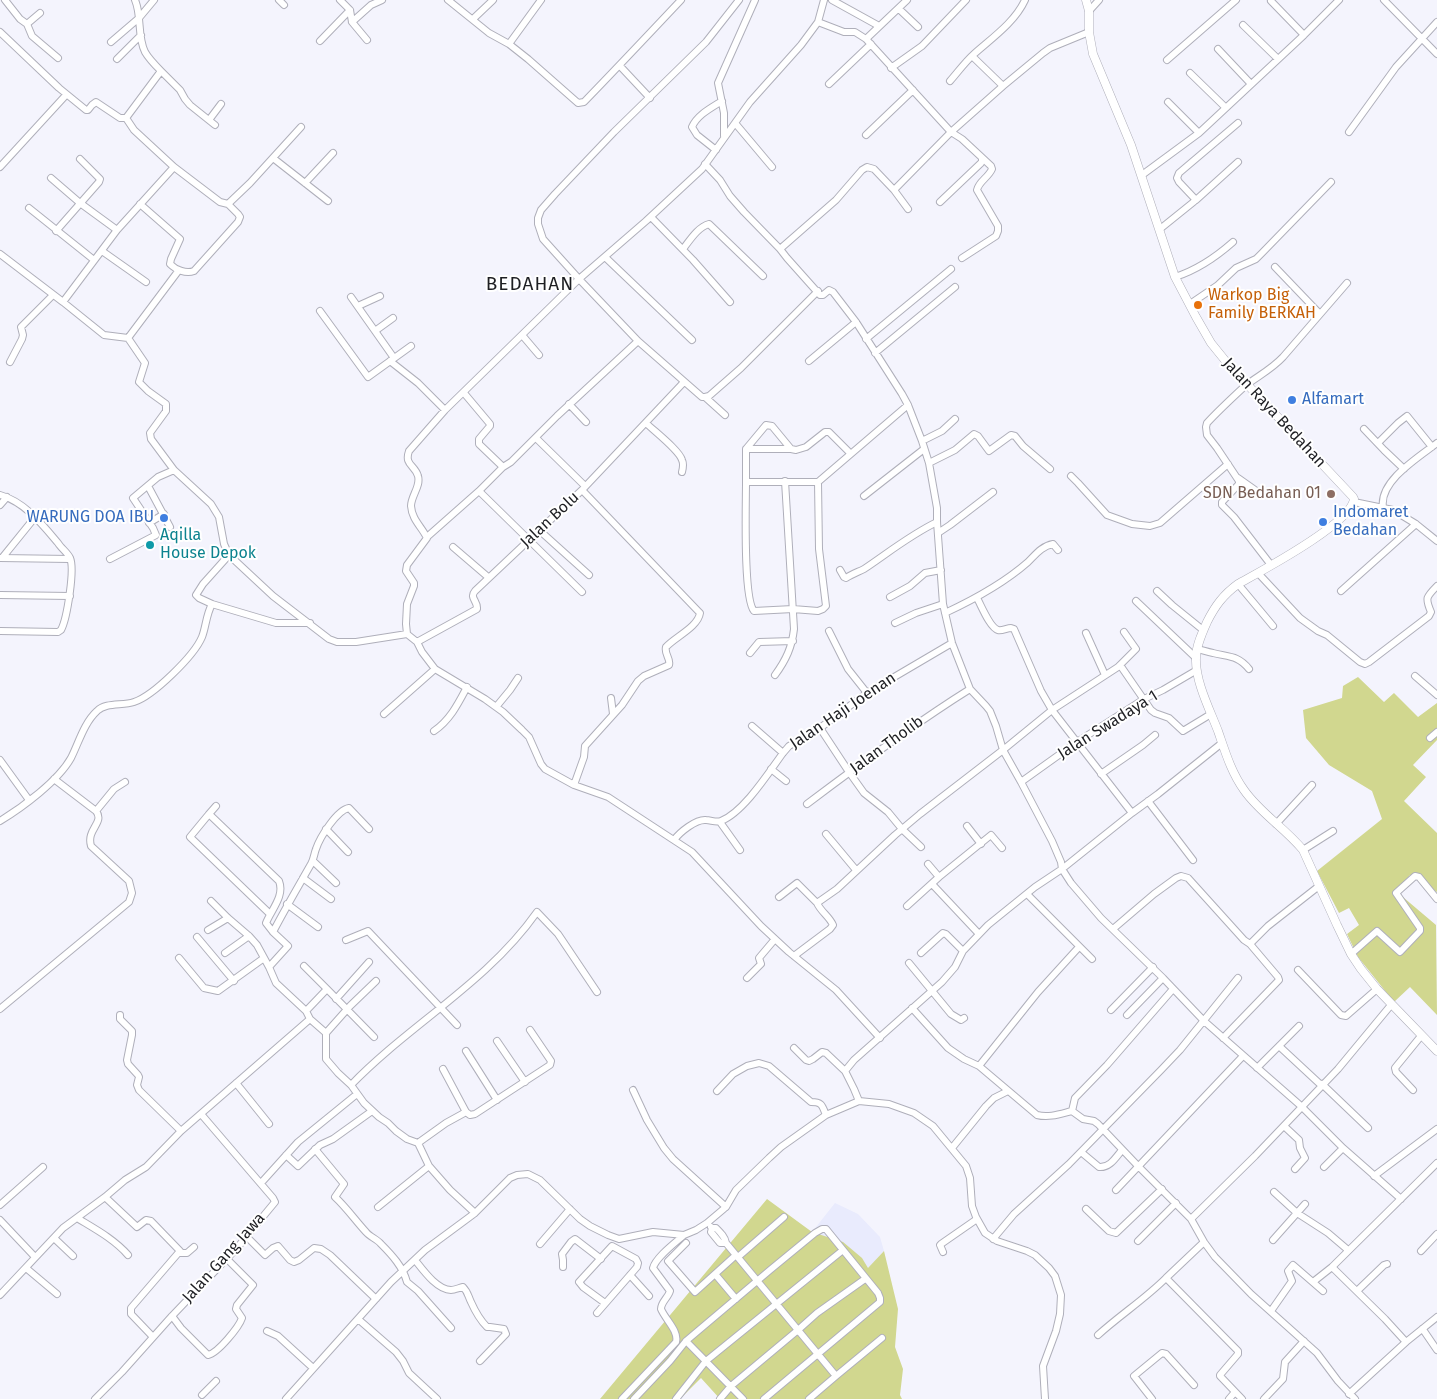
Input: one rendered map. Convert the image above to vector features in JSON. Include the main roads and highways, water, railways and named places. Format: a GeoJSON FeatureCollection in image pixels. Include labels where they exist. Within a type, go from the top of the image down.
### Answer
{"type":"FeatureCollection","features":[{"type":"Feature","properties":{"kind":"place","name":"Warkop Big Family BERKAH"},"geometry":{"type":"Point","coordinates":[1198,305]}},
{"type":"Feature","properties":{"kind":"place","name":"Alfamart"},"geometry":{"type":"Point","coordinates":[1292,400]}},
{"type":"Feature","properties":{"kind":"place","name":"SDN Bedahan 01"},"geometry":{"type":"Point","coordinates":[1331,494]}},
{"type":"Feature","properties":{"kind":"place","name":"WARUNG DOA IBU"},"geometry":{"type":"Point","coordinates":[164,518]}},
{"type":"Feature","properties":{"kind":"place","name":"Indomaret Bedahan"},"geometry":{"type":"Point","coordinates":[1323,522]}},
{"type":"Feature","properties":{"kind":"place","name":"Aqilla House Depok"},"geometry":{"type":"Point","coordinates":[150,545]}},
{"type":"Feature","properties":{"kind":"district","name":"BEDAHAN"},"geometry":{"type":"Point","coordinates":[530,285]}}]}
